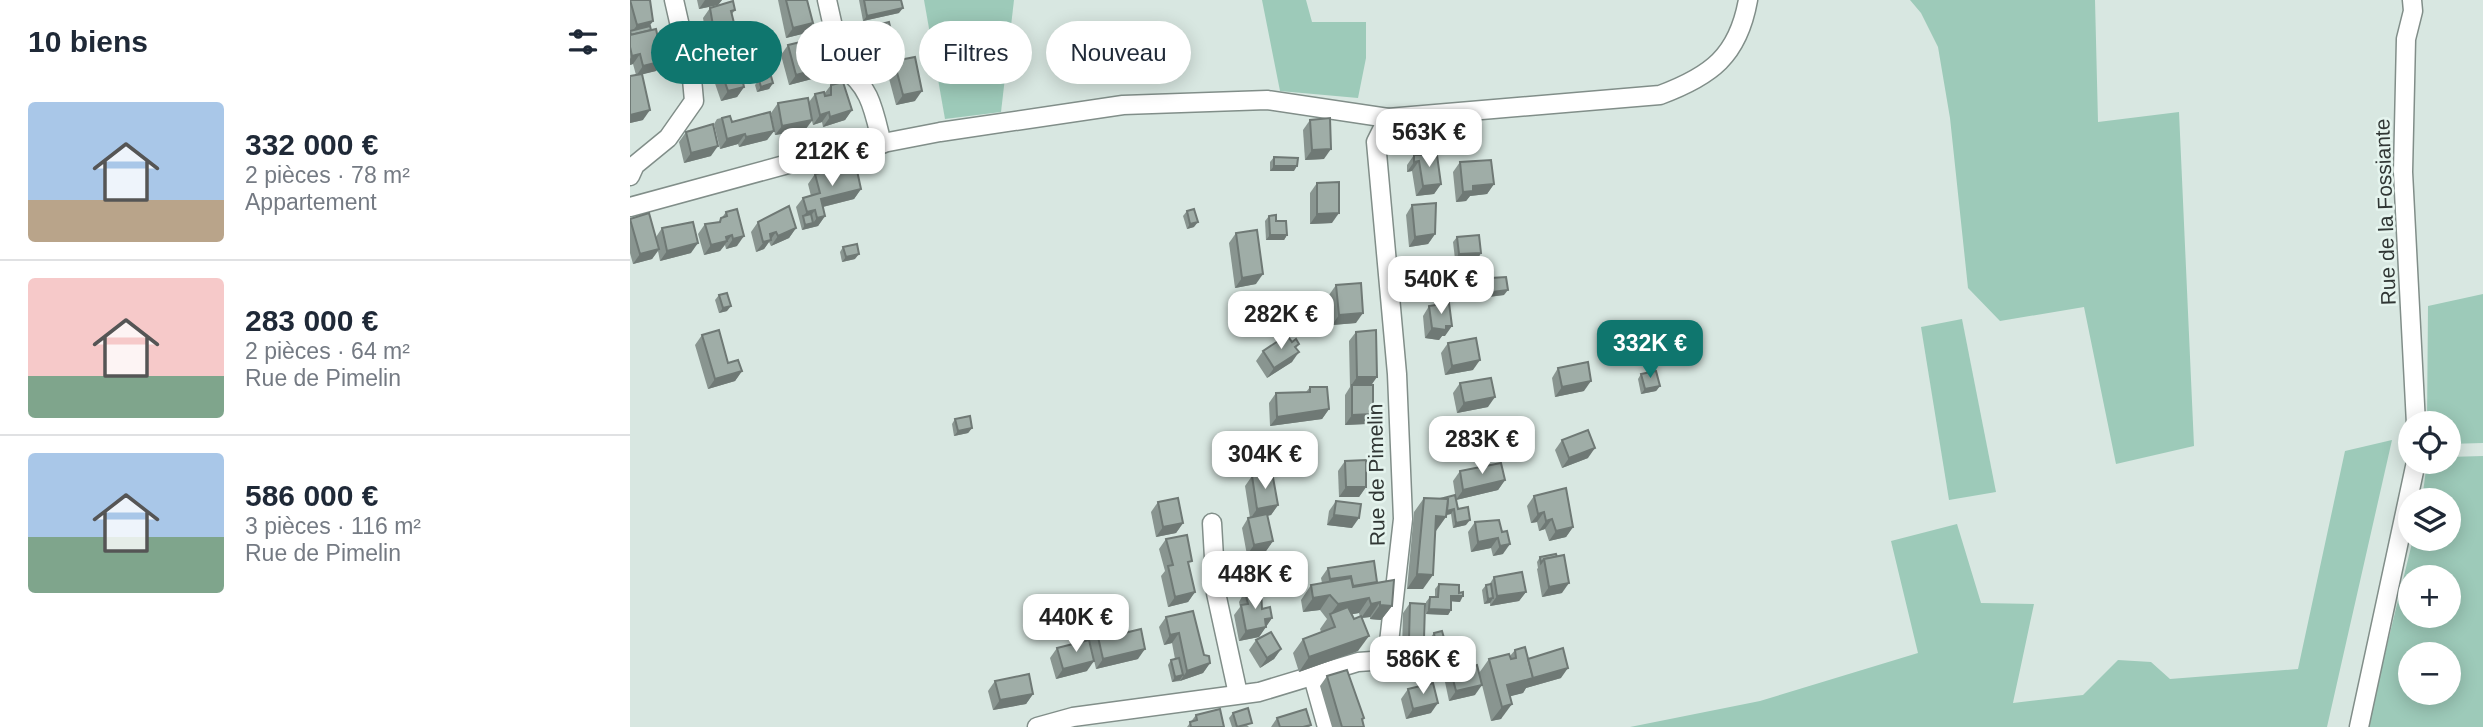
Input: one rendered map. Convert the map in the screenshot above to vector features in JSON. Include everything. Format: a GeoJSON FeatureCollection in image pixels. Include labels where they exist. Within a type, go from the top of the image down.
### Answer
{"type":"FeatureCollection","features":[{"type":"Feature","properties":{"kind":"street"},"geometry":{"type":"LineString","coordinates":[[630,176],[635,165],[668,138],[694,101],[692,79],[674,0]]}},
{"type":"Feature","properties":{"kind":"street"},"geometry":{"type":"LineString","coordinates":[[827,0],[842,67],[857,76],[870,95],[882,144]]}},
{"type":"Feature","properties":{"kind":"street"},"geometry":{"type":"LineString","coordinates":[[630,183],[632,206],[781,165],[882,144],[1094,108],[1183,100],[1268,100],[1388,118],[1660,95],[1693,83],[1713,69],[1735,44],[1748,0]]}},
{"type":"Feature","properties":{"kind":"street","name":"Rue de la Fossiante"},"geometry":{"type":"LineString","coordinates":[[2412,0],[2413,10],[2406,39],[2403,172],[2415,411]]}},
{"type":"Feature","properties":{"kind":"street","name":"Rue de Pimelin"},"geometry":{"type":"LineString","coordinates":[[1037,727],[1073,717],[1279,688],[1357,662],[1387,660],[1403,519],[1402,449],[1376,142],[1369,116]]}},
{"type":"Feature","properties":{"kind":"street"},"geometry":{"type":"LineString","coordinates":[[1376,142],[1388,118]]}},
{"type":"Feature","properties":{"kind":"street"},"geometry":{"type":"LineString","coordinates":[[2358,727],[2413,474]]}},
{"type":"Feature","properties":{"kind":"street"},"geometry":{"type":"LineString","coordinates":[[1212,523],[1216,593],[1238,694]]}},
{"type":"Feature","properties":{"kind":"street"},"geometry":{"type":"LineString","coordinates":[[1313,677],[1327,727]]}},
{"type":"Feature","properties":{"kind":"green space"},"geometry":{"type":"Polygon","coordinates":[[[924,0],[1014,0],[1012,21],[928,21],[924,0]]]}},
{"type":"Feature","properties":{"kind":"green space"},"geometry":{"type":"Polygon","coordinates":[[[1262,0],[1306,0],[1312,22],[1366,22],[1366,58],[1358,98],[1280,91],[1262,0]]]}},
{"type":"Feature","properties":{"kind":"green space"},"geometry":{"type":"Polygon","coordinates":[[[1910,0],[2095,0],[2098,122],[2179,112],[2194,446],[2116,464],[2084,307],[2000,321],[1968,288],[1950,118],[1938,47],[1921,13],[1910,0]]]}},
{"type":"Feature","properties":{"kind":"green space"},"geometry":{"type":"Polygon","coordinates":[[[939,84],[1004,84],[1001,112],[945,119],[939,84]]]}},
{"type":"Feature","properties":{"kind":"green space"},"geometry":{"type":"Polygon","coordinates":[[[2483,294],[2483,443],[2461,444],[2461,411],[2427,411],[2428,306],[2483,294]]]}},
{"type":"Feature","properties":{"kind":"green space"},"geometry":{"type":"Polygon","coordinates":[[[1962,319],[1996,492],[1949,500],[1921,327],[1962,319]]]}},
{"type":"Feature","properties":{"kind":"green space"},"geometry":{"type":"Polygon","coordinates":[[[2392,440],[2327,727],[1630,727],[1760,701],[1918,653],[1891,541],[1957,524],[1981,603],[2034,604],[2013,703],[2083,695],[2118,660],[2151,662],[2170,679],[2298,669],[2345,451],[2392,440]]]}},
{"type":"Feature","properties":{"kind":"green space"},"geometry":{"type":"Polygon","coordinates":[[[2483,456],[2483,727],[2367,727],[2398,600],[2398,628],[2461,628],[2461,565],[2407,565],[2410,551],[2461,551],[2461,488],[2424,488],[2425,474],[2461,474],[2461,457],[2483,456]]]}},
{"type":"Feature","properties":{"kind":"building"},"geometry":{"type":"Polygon","coordinates":[[[630,0],[650,0],[653,21],[637,25],[630,0]]]}},
{"type":"Feature","properties":{"kind":"building"},"geometry":{"type":"Polygon","coordinates":[[[786,0],[807,0],[812,21],[796,21],[796,27],[793,28],[786,0]]]}},
{"type":"Feature","properties":{"kind":"building"},"geometry":{"type":"Polygon","coordinates":[[[864,0],[901,0],[903,8],[867,16],[864,0]]]}},
{"type":"Feature","properties":{"kind":"building"},"geometry":{"type":"Polygon","coordinates":[[[733,1],[735,10],[731,11],[734,21],[712,21],[710,8],[733,1]]]}},
{"type":"Feature","properties":{"kind":"building"},"geometry":{"type":"Polygon","coordinates":[[[650,26],[651,30],[631,35],[630,31],[650,26]]]}},
{"type":"Feature","properties":{"kind":"building"},"geometry":{"type":"Polygon","coordinates":[[[651,30],[651,64],[643,66],[640,54],[632,56],[630,35],[651,30]]]}},
{"type":"Feature","properties":{"kind":"building"},"geometry":{"type":"Polygon","coordinates":[[[796,43],[796,75],[788,45],[796,43]]]}},
{"type":"Feature","properties":{"kind":"building"},"geometry":{"type":"Polygon","coordinates":[[[915,57],[922,91],[903,95],[900,84],[905,84],[905,59],[915,57]]]}},
{"type":"Feature","properties":{"kind":"building"},"geometry":{"type":"Polygon","coordinates":[[[642,74],[650,110],[630,115],[630,76],[642,74]]]}},
{"type":"Feature","properties":{"kind":"building"},"geometry":{"type":"Polygon","coordinates":[[[726,84],[743,84],[744,87],[728,91],[726,84]]]}},
{"type":"Feature","properties":{"kind":"building"},"geometry":{"type":"Polygon","coordinates":[[[844,84],[852,110],[830,117],[829,112],[820,115],[815,94],[824,92],[825,96],[831,95],[831,85],[844,84]]]}},
{"type":"Feature","properties":{"kind":"building"},"geometry":{"type":"Polygon","coordinates":[[[808,98],[812,120],[782,126],[778,103],[808,98]]]}},
{"type":"Feature","properties":{"kind":"building"},"geometry":{"type":"Polygon","coordinates":[[[770,112],[774,131],[727,139],[722,118],[730,116],[732,122],[770,112]]]}},
{"type":"Feature","properties":{"kind":"building"},"geometry":{"type":"Polygon","coordinates":[[[1330,118],[1331,149],[1312,150],[1310,120],[1330,118]]]}},
{"type":"Feature","properties":{"kind":"building"},"geometry":{"type":"Polygon","coordinates":[[[713,124],[718,146],[691,153],[686,132],[713,124]]]}},
{"type":"Feature","properties":{"kind":"building"},"geometry":{"type":"Polygon","coordinates":[[[1414,155],[1437,155],[1441,184],[1423,186],[1419,161],[1414,162],[1414,155]]]}},
{"type":"Feature","properties":{"kind":"building"},"geometry":{"type":"Polygon","coordinates":[[[1274,157],[1298,158],[1297,166],[1274,166],[1274,157]]]}},
{"type":"Feature","properties":{"kind":"building"},"geometry":{"type":"Polygon","coordinates":[[[1491,160],[1494,184],[1473,186],[1473,191],[1463,192],[1460,162],[1491,160]]]}},
{"type":"Feature","properties":{"kind":"building"},"geometry":{"type":"Polygon","coordinates":[[[856,166],[861,189],[821,199],[825,216],[817,218],[815,210],[807,212],[803,198],[820,193],[815,174],[856,166]]]}},
{"type":"Feature","properties":{"kind":"building"},"geometry":{"type":"Polygon","coordinates":[[[1339,182],[1339,213],[1317,214],[1317,183],[1339,182]]]}},
{"type":"Feature","properties":{"kind":"building"},"geometry":{"type":"Polygon","coordinates":[[[1436,203],[1435,234],[1415,237],[1412,205],[1436,203]]]}},
{"type":"Feature","properties":{"kind":"building"},"geometry":{"type":"Polygon","coordinates":[[[789,206],[796,228],[778,236],[776,232],[770,234],[771,240],[763,242],[758,222],[789,206]]]}},
{"type":"Feature","properties":{"kind":"building"},"geometry":{"type":"Polygon","coordinates":[[[737,209],[744,236],[733,239],[732,235],[726,237],[727,241],[711,245],[705,224],[720,222],[721,218],[727,216],[726,212],[737,209]]]}},
{"type":"Feature","properties":{"kind":"building"},"geometry":{"type":"Polygon","coordinates":[[[1194,209],[1198,222],[1190,224],[1187,211],[1194,209]]]}},
{"type":"Feature","properties":{"kind":"building"},"geometry":{"type":"Polygon","coordinates":[[[649,213],[659,249],[640,254],[630,219],[649,213]]]}},
{"type":"Feature","properties":{"kind":"building"},"geometry":{"type":"Polygon","coordinates":[[[811,214],[813,223],[805,225],[803,216],[811,214]]]}},
{"type":"Feature","properties":{"kind":"building"},"geometry":{"type":"Polygon","coordinates":[[[1276,215],[1276,221],[1286,221],[1287,235],[1270,235],[1269,216],[1276,215]]]}},
{"type":"Feature","properties":{"kind":"building"},"geometry":{"type":"Polygon","coordinates":[[[693,222],[698,243],[667,251],[662,228],[693,222]]]}},
{"type":"Feature","properties":{"kind":"building"},"geometry":{"type":"Polygon","coordinates":[[[1257,230],[1263,274],[1242,278],[1236,233],[1257,230]]]}},
{"type":"Feature","properties":{"kind":"building"},"geometry":{"type":"Polygon","coordinates":[[[1479,235],[1481,253],[1459,254],[1457,237],[1479,235]]]}},
{"type":"Feature","properties":{"kind":"building"},"geometry":{"type":"Polygon","coordinates":[[[857,244],[859,254],[846,257],[843,247],[857,244]]]}},
{"type":"Feature","properties":{"kind":"building"},"geometry":{"type":"Polygon","coordinates":[[[1450,261],[1453,284],[1433,286],[1431,263],[1450,261]]]}},
{"type":"Feature","properties":{"kind":"building"},"geometry":{"type":"Polygon","coordinates":[[[1506,277],[1508,290],[1492,292],[1491,278],[1506,277]]]}},
{"type":"Feature","properties":{"kind":"building"},"geometry":{"type":"Polygon","coordinates":[[[1361,283],[1363,313],[1339,315],[1336,285],[1361,283]]]}},
{"type":"Feature","properties":{"kind":"building"},"geometry":{"type":"Polygon","coordinates":[[[727,293],[731,306],[723,308],[719,295],[727,293]]]}},
{"type":"Feature","properties":{"kind":"building"},"geometry":{"type":"Polygon","coordinates":[[[1449,303],[1452,326],[1446,326],[1446,330],[1432,328],[1429,306],[1449,303]]]}},
{"type":"Feature","properties":{"kind":"building"},"geometry":{"type":"Polygon","coordinates":[[[719,330],[728,363],[738,360],[742,371],[715,379],[702,335],[719,330]]]}},
{"type":"Feature","properties":{"kind":"building"},"geometry":{"type":"Polygon","coordinates":[[[1376,330],[1377,377],[1357,377],[1356,332],[1376,330]]]}},
{"type":"Feature","properties":{"kind":"building"},"geometry":{"type":"Polygon","coordinates":[[[1287,335],[1292,342],[1296,339],[1299,344],[1295,347],[1299,352],[1274,368],[1263,351],[1287,335]]]}},
{"type":"Feature","properties":{"kind":"building"},"geometry":{"type":"Polygon","coordinates":[[[1476,338],[1480,360],[1452,366],[1448,343],[1476,338]]]}},
{"type":"Feature","properties":{"kind":"building"},"geometry":{"type":"Polygon","coordinates":[[[1588,362],[1591,381],[1562,387],[1558,368],[1588,362]]]}},
{"type":"Feature","properties":{"kind":"building"},"geometry":{"type":"Polygon","coordinates":[[[1656,371],[1660,386],[1645,389],[1641,374],[1656,371]]]}},
{"type":"Feature","properties":{"kind":"building"},"geometry":{"type":"Polygon","coordinates":[[[1491,378],[1495,397],[1464,403],[1460,383],[1491,378]]]}},
{"type":"Feature","properties":{"kind":"building"},"geometry":{"type":"Polygon","coordinates":[[[1352,385],[1373,385],[1373,414],[1352,415],[1352,385]]]}},
{"type":"Feature","properties":{"kind":"building"},"geometry":{"type":"Polygon","coordinates":[[[1310,387],[1327,387],[1329,409],[1277,417],[1276,393],[1310,392],[1310,387]]]}},
{"type":"Feature","properties":{"kind":"building"},"geometry":{"type":"Polygon","coordinates":[[[970,416],[972,428],[958,431],[955,419],[970,416]]]}},
{"type":"Feature","properties":{"kind":"building"},"geometry":{"type":"Polygon","coordinates":[[[1588,430],[1595,448],[1569,458],[1562,440],[1588,430]]]}},
{"type":"Feature","properties":{"kind":"building"},"geometry":{"type":"Polygon","coordinates":[[[1366,460],[1366,487],[1346,487],[1345,461],[1366,460]]]}},
{"type":"Feature","properties":{"kind":"building"},"geometry":{"type":"Polygon","coordinates":[[[1501,463],[1505,480],[1463,490],[1460,471],[1501,463]]]}},
{"type":"Feature","properties":{"kind":"building"},"geometry":{"type":"Polygon","coordinates":[[[1272,472],[1278,505],[1257,509],[1252,476],[1272,472]]]}},
{"type":"Feature","properties":{"kind":"building"},"geometry":{"type":"Polygon","coordinates":[[[1566,488],[1573,527],[1556,531],[1552,519],[1546,521],[1544,512],[1538,514],[1534,496],[1566,488]]]}},
{"type":"Feature","properties":{"kind":"building"},"geometry":{"type":"Polygon","coordinates":[[[1455,495],[1458,509],[1468,507],[1470,520],[1456,523],[1454,509],[1447,511],[1448,499],[1440,499],[1455,495]]]}},
{"type":"Feature","properties":{"kind":"building"},"geometry":{"type":"Polygon","coordinates":[[[1178,498],[1183,523],[1163,527],[1158,502],[1178,498]]]}},
{"type":"Feature","properties":{"kind":"building"},"geometry":{"type":"Polygon","coordinates":[[[1424,498],[1448,499],[1446,517],[1436,516],[1433,575],[1417,574],[1424,498]]]}},
{"type":"Feature","properties":{"kind":"building"},"geometry":{"type":"Polygon","coordinates":[[[1336,501],[1361,504],[1359,518],[1334,515],[1336,501]]]}},
{"type":"Feature","properties":{"kind":"building"},"geometry":{"type":"Polygon","coordinates":[[[1267,514],[1273,541],[1254,545],[1248,518],[1267,514]]]}},
{"type":"Feature","properties":{"kind":"building"},"geometry":{"type":"Polygon","coordinates":[[[1499,520],[1502,532],[1507,531],[1510,544],[1500,546],[1498,538],[1478,542],[1475,522],[1499,520]]]}},
{"type":"Feature","properties":{"kind":"building"},"geometry":{"type":"Polygon","coordinates":[[[1187,535],[1192,561],[1188,562],[1195,592],[1175,597],[1168,566],[1173,565],[1166,539],[1187,535]]]}},
{"type":"Feature","properties":{"kind":"building"},"geometry":{"type":"Polygon","coordinates":[[[1264,552],[1270,580],[1248,584],[1242,556],[1264,552]]]}},
{"type":"Feature","properties":{"kind":"building"},"geometry":{"type":"Polygon","coordinates":[[[1556,554],[1557,557],[1544,559],[1541,563],[1540,557],[1556,554]]]}},
{"type":"Feature","properties":{"kind":"building"},"geometry":{"type":"Polygon","coordinates":[[[1564,555],[1569,583],[1549,587],[1544,559],[1564,555]]]}},
{"type":"Feature","properties":{"kind":"building"},"geometry":{"type":"Polygon","coordinates":[[[1374,561],[1377,582],[1353,586],[1351,576],[1330,579],[1328,568],[1374,561]]]}},
{"type":"Feature","properties":{"kind":"building"},"geometry":{"type":"Polygon","coordinates":[[[1522,572],[1526,592],[1497,596],[1494,577],[1522,572]]]}},
{"type":"Feature","properties":{"kind":"building"},"geometry":{"type":"Polygon","coordinates":[[[1351,578],[1353,587],[1394,580],[1392,606],[1380,605],[1380,602],[1371,604],[1369,598],[1338,604],[1330,595],[1313,598],[1311,585],[1351,578]]]}},
{"type":"Feature","properties":{"kind":"building"},"geometry":{"type":"Polygon","coordinates":[[[1439,584],[1459,585],[1459,593],[1463,592],[1463,596],[1451,596],[1451,610],[1429,609],[1430,597],[1438,597],[1439,584]]]}},
{"type":"Feature","properties":{"kind":"building"},"geometry":{"type":"Polygon","coordinates":[[[1491,584],[1493,598],[1488,599],[1486,585],[1491,584]]]}},
{"type":"Feature","properties":{"kind":"building"},"geometry":{"type":"Polygon","coordinates":[[[1261,589],[1262,609],[1270,607],[1272,618],[1265,619],[1266,627],[1246,631],[1241,605],[1248,604],[1245,592],[1261,589]]]}},
{"type":"Feature","properties":{"kind":"building"},"geometry":{"type":"Polygon","coordinates":[[[1410,603],[1425,604],[1424,639],[1409,639],[1410,603]]]}},
{"type":"Feature","properties":{"kind":"building"},"geometry":{"type":"Polygon","coordinates":[[[1348,607],[1354,619],[1361,616],[1369,636],[1309,657],[1303,639],[1335,627],[1330,614],[1348,607]]]}},
{"type":"Feature","properties":{"kind":"building"},"geometry":{"type":"Polygon","coordinates":[[[1193,611],[1204,655],[1209,656],[1210,663],[1187,671],[1179,633],[1170,635],[1166,617],[1193,611]]]}},
{"type":"Feature","properties":{"kind":"building"},"geometry":{"type":"Polygon","coordinates":[[[1109,625],[1112,636],[1141,629],[1145,649],[1103,659],[1096,628],[1109,625]]]}},
{"type":"Feature","properties":{"kind":"building"},"geometry":{"type":"Polygon","coordinates":[[[1442,631],[1444,638],[1435,640],[1434,633],[1442,631]]]}},
{"type":"Feature","properties":{"kind":"building"},"geometry":{"type":"Polygon","coordinates":[[[1271,632],[1281,649],[1267,658],[1256,640],[1271,632]]]}},
{"type":"Feature","properties":{"kind":"building"},"geometry":{"type":"Polygon","coordinates":[[[1089,640],[1094,661],[1063,669],[1057,648],[1089,640]]]}},
{"type":"Feature","properties":{"kind":"building"},"geometry":{"type":"Polygon","coordinates":[[[1525,647],[1533,678],[1507,685],[1512,704],[1502,707],[1489,659],[1509,654],[1511,659],[1516,658],[1515,650],[1525,647]]]}},
{"type":"Feature","properties":{"kind":"building"},"geometry":{"type":"Polygon","coordinates":[[[1563,648],[1568,668],[1533,678],[1528,659],[1563,648]]]}},
{"type":"Feature","properties":{"kind":"building"},"geometry":{"type":"Polygon","coordinates":[[[1179,658],[1183,675],[1175,677],[1171,660],[1179,658]]]}},
{"type":"Feature","properties":{"kind":"building"},"geometry":{"type":"Polygon","coordinates":[[[1477,665],[1482,685],[1456,691],[1451,672],[1477,665]]]}},
{"type":"Feature","properties":{"kind":"building"},"geometry":{"type":"Polygon","coordinates":[[[1347,670],[1364,718],[1364,727],[1342,727],[1327,676],[1347,670]]]}},
{"type":"Feature","properties":{"kind":"building"},"geometry":{"type":"Polygon","coordinates":[[[1029,674],[1033,694],[1000,700],[995,681],[1029,674]]]}},
{"type":"Feature","properties":{"kind":"building"},"geometry":{"type":"Polygon","coordinates":[[[1433,683],[1438,703],[1413,709],[1408,689],[1433,683]]]}},
{"type":"Feature","properties":{"kind":"building"},"geometry":{"type":"Polygon","coordinates":[[[1248,708],[1252,723],[1237,727],[1233,713],[1248,708]]]}},
{"type":"Feature","properties":{"kind":"building"},"geometry":{"type":"Polygon","coordinates":[[[1220,709],[1224,727],[1191,727],[1190,722],[1197,720],[1196,715],[1220,709]]]}},
{"type":"Feature","properties":{"kind":"building"},"geometry":{"type":"Polygon","coordinates":[[[1306,709],[1311,725],[1280,727],[1277,718],[1306,709]]]}}]}
